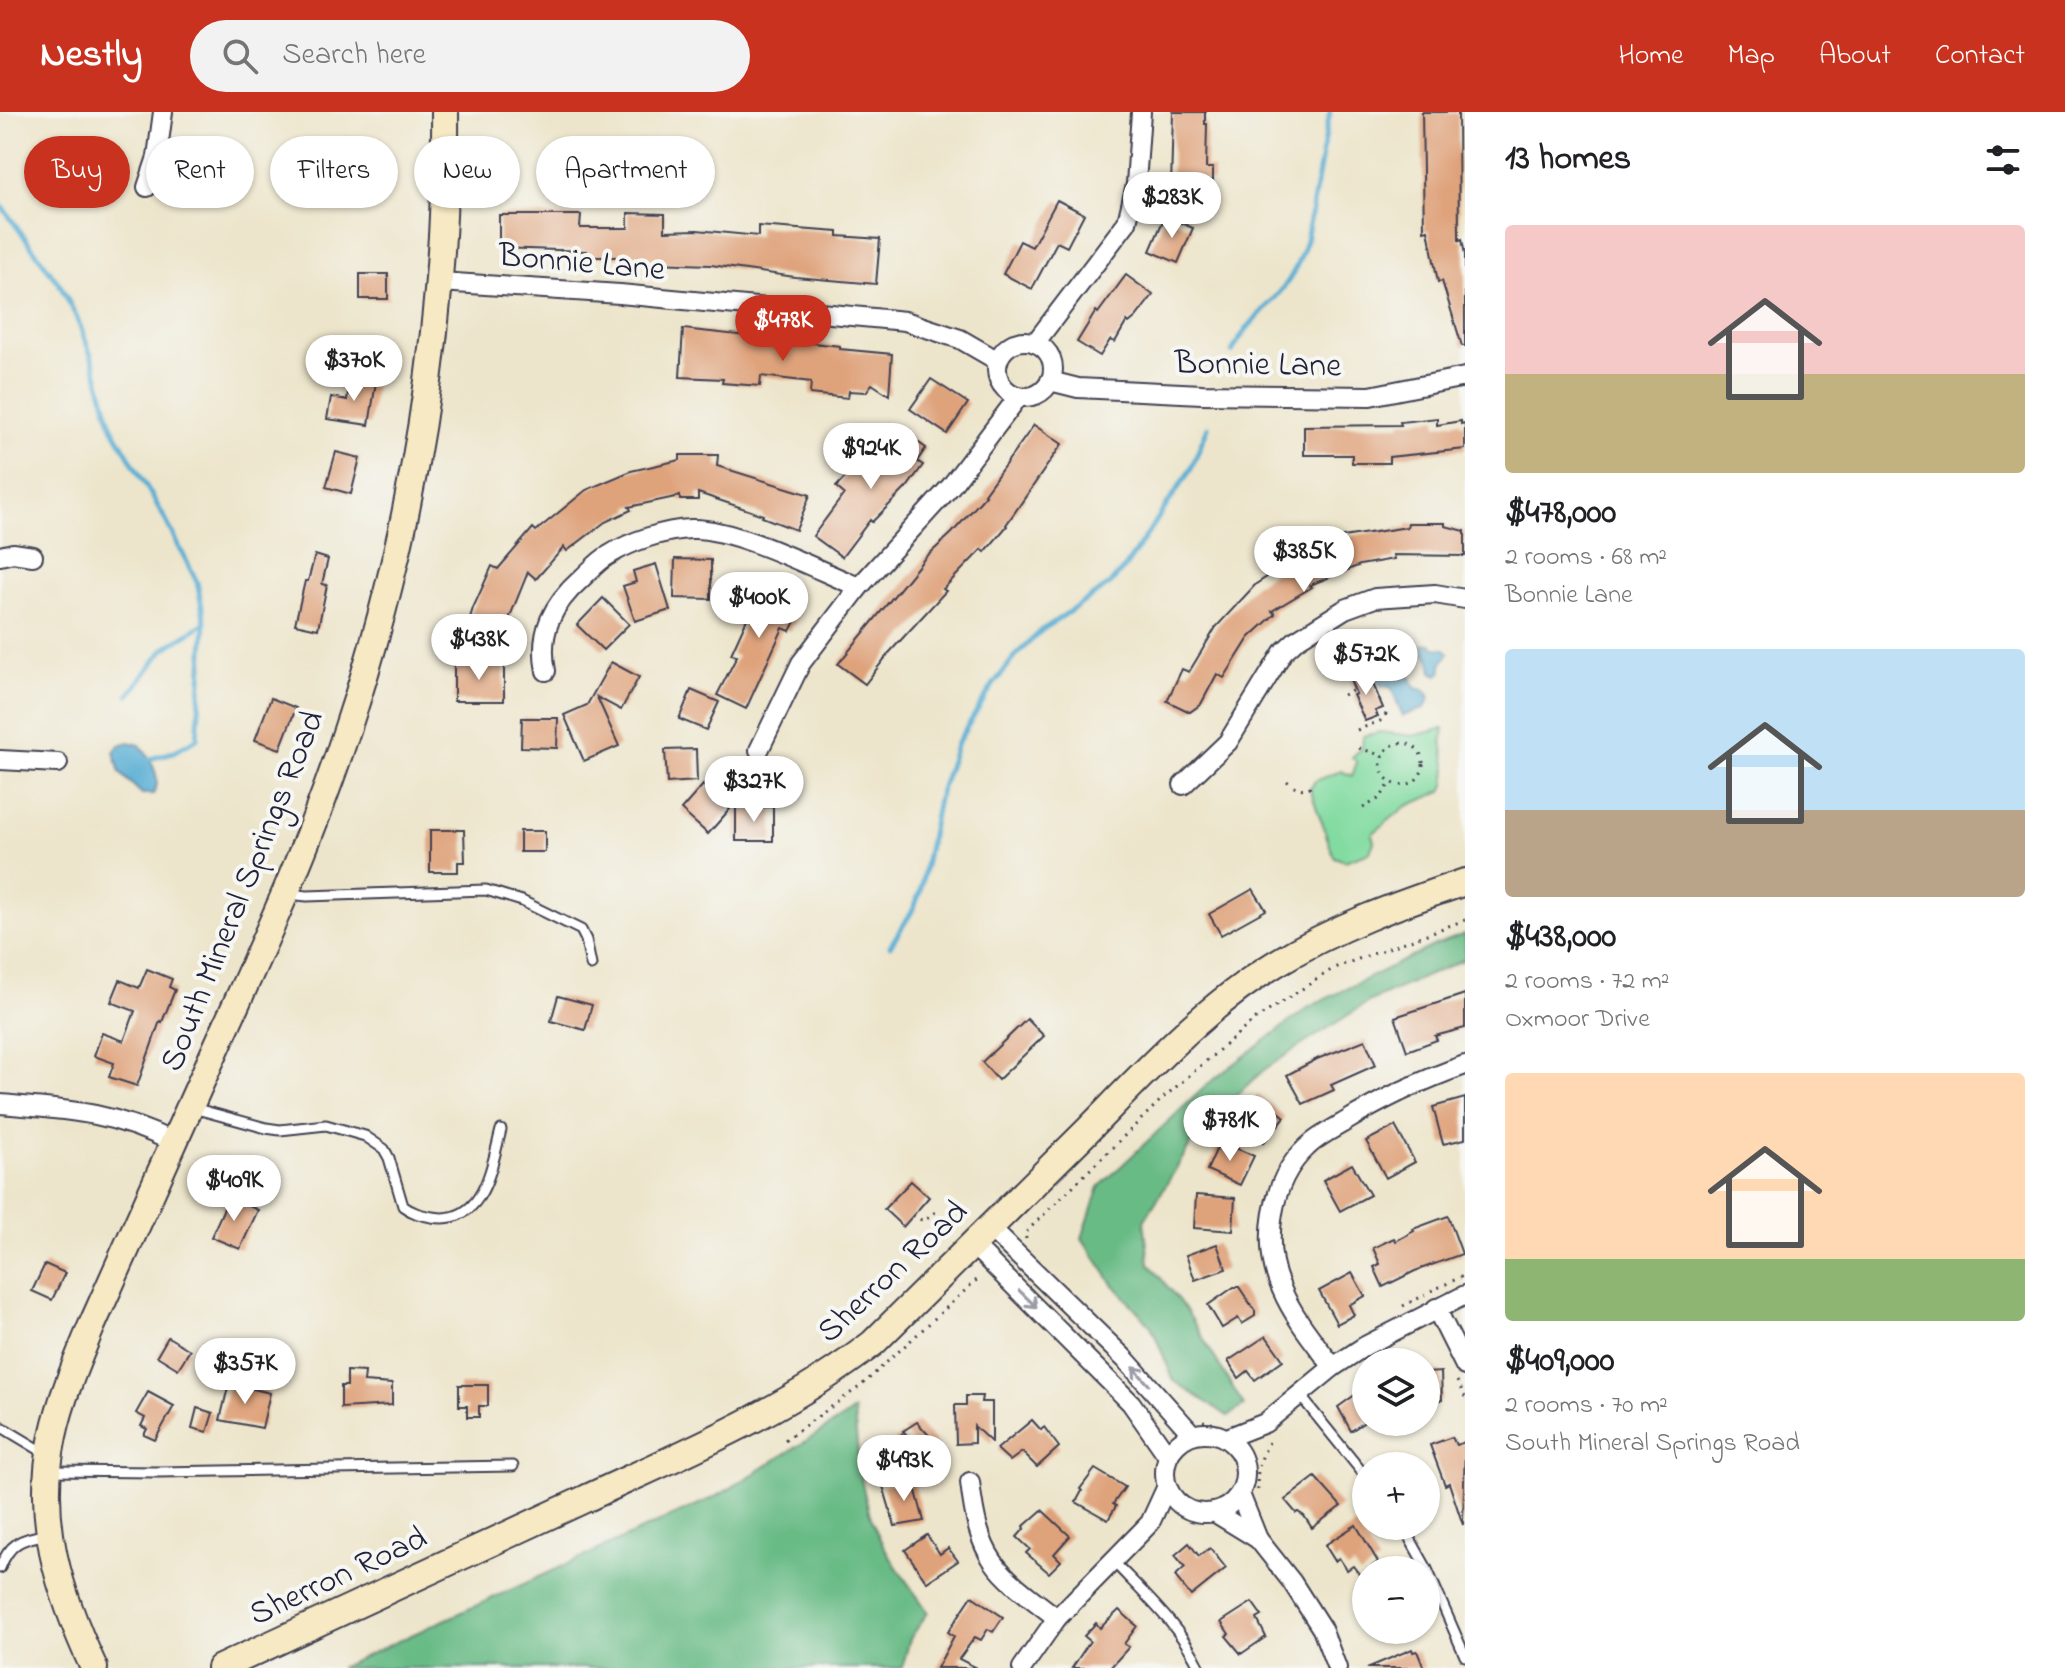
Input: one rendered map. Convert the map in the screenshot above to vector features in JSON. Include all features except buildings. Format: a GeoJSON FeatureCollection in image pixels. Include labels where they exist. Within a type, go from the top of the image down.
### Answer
{"type":"FeatureCollection","features":[{"type":"Feature","properties":{"kind":"street"},"geometry":{"type":"LineString","coordinates":[[160,136],[163,112]]}},
{"type":"Feature","properties":{"kind":"street","name":"South Mineral Springs Road"},"geometry":{"type":"LineString","coordinates":[[94,1668],[63,1596],[49,1535],[49,1463],[57,1419],[74,1369],[285,894],[347,730],[395,560],[425,397],[440,282],[445,112]]}},
{"type":"Feature","properties":{"kind":"street"},"geometry":{"type":"LineString","coordinates":[[1035,343],[1127,222],[1136,184],[1141,112]]}},
{"type":"Feature","properties":{"kind":"street","name":"Bonnie Lane"},"geometry":{"type":"LineString","coordinates":[[440,282],[620,294],[905,321],[960,339],[998,361]]}},
{"type":"Feature","properties":{"kind":"street"},"geometry":{"type":"LineString","coordinates":[[1017,342],[1035,343],[1049,355],[1052,363],[1050,381],[1037,394],[1019,396],[1004,387],[997,370],[998,361],[1008,347],[1017,342]]}},
{"type":"Feature","properties":{"kind":"street","name":"Bonnie Lane"},"geometry":{"type":"LineString","coordinates":[[1050,381],[1078,388],[1171,393],[1370,396],[1465,377]]}},
{"type":"Feature","properties":{"kind":"street"},"geometry":{"type":"LineString","coordinates":[[759,750],[801,663],[859,587],[951,486],[1019,396]]}},
{"type":"Feature","properties":{"kind":"street"},"geometry":{"type":"LineString","coordinates":[[546,671],[542,654],[545,633],[560,597],[608,555],[654,536],[692,528],[738,537],[859,587]]}},
{"type":"Feature","properties":{"kind":"street"},"geometry":{"type":"LineString","coordinates":[[0,556],[13,553],[33,556]]}},
{"type":"Feature","properties":{"kind":"street"},"geometry":{"type":"LineString","coordinates":[[1183,785],[1228,742],[1283,652],[1296,640],[1345,609],[1375,598],[1435,594],[1465,599]]}},
{"type":"Feature","properties":{"kind":"street"},"geometry":{"type":"LineString","coordinates":[[0,760],[58,763]]}},
{"type":"Feature","properties":{"kind":"street","name":"Sherron Road"},"geometry":{"type":"LineString","coordinates":[[220,1668],[693,1449],[780,1405],[836,1372],[873,1343],[1170,1047],[1226,998],[1274,964],[1324,937],[1465,882]]}},
{"type":"Feature","properties":{"kind":"street"},"geometry":{"type":"LineString","coordinates":[[1333,1367],[1293,1312],[1275,1271],[1272,1230],[1274,1208],[1282,1184],[1308,1146],[1331,1130],[1381,1099],[1465,1065]]}},
{"type":"Feature","properties":{"kind":"street"},"geometry":{"type":"LineString","coordinates":[[0,1104],[84,1111],[137,1125],[173,1142]]}},
{"type":"Feature","properties":{"kind":"street"},"geometry":{"type":"LineString","coordinates":[[981,1236],[1125,1359],[1192,1425],[1204,1432],[1268,1430]]}},
{"type":"Feature","properties":{"kind":"street"},"geometry":{"type":"LineString","coordinates":[[981,1236],[1131,1403],[1168,1456]]}},
{"type":"Feature","properties":{"kind":"street"},"geometry":{"type":"LineString","coordinates":[[1244,1461],[1299,1394],[1333,1367],[1365,1346],[1465,1295]]}},
{"type":"Feature","properties":{"kind":"street"},"geometry":{"type":"LineString","coordinates":[[1436,1308],[1459,1370]]}},
{"type":"Feature","properties":{"kind":"street"},"geometry":{"type":"LineString","coordinates":[[1192,1425],[1168,1456],[1165,1466],[1167,1486],[1172,1496],[1189,1510],[1201,1513],[1214,1512],[1249,1495]]}},
{"type":"Feature","properties":{"kind":"street"},"geometry":{"type":"LineString","coordinates":[[1227,1431],[1244,1461],[1258,1539]]}},
{"type":"Feature","properties":{"kind":"street"},"geometry":{"type":"LineString","coordinates":[[970,1482],[975,1521],[991,1560],[1014,1585],[1057,1618]]}},
{"type":"Feature","properties":{"kind":"street"},"geometry":{"type":"LineString","coordinates":[[1022,1668],[1057,1618],[1150,1523],[1167,1486]]}},
{"type":"Feature","properties":{"kind":"street"},"geometry":{"type":"LineString","coordinates":[[1150,1523],[1189,1510]]}},
{"type":"Feature","properties":{"kind":"street"},"geometry":{"type":"LineString","coordinates":[[1214,1512],[1258,1539],[1292,1582],[1322,1629],[1337,1668]]}},
{"type":"Feature","properties":{"kind":"lane"},"geometry":{"type":"LineString","coordinates":[[285,894],[307,896],[466,889],[501,893],[581,930],[591,965]]}},
{"type":"Feature","properties":{"kind":"lane"},"geometry":{"type":"LineString","coordinates":[[189,1107],[266,1128],[280,1130],[326,1125],[365,1136],[384,1149],[389,1158],[403,1206],[438,1218],[460,1214],[477,1201],[483,1191],[501,1130]]}},
{"type":"Feature","properties":{"kind":"lane"},"geometry":{"type":"LineString","coordinates":[[1299,1394],[1352,1460]]}},
{"type":"Feature","properties":{"kind":"lane"},"geometry":{"type":"LineString","coordinates":[[0,1426],[49,1463],[158,1472],[513,1466]]}},
{"type":"Feature","properties":{"kind":"lane"},"geometry":{"type":"LineString","coordinates":[[0,1568],[12,1545],[22,1539],[49,1535]]}},
{"type":"Feature","properties":{"kind":"lane"},"geometry":{"type":"LineString","coordinates":[[1411,1540],[1465,1656]]}},
{"type":"Feature","properties":{"kind":"lane"},"geometry":{"type":"LineString","coordinates":[[1112,1560],[1168,1619],[1191,1649],[1200,1668]]}},
{"type":"Feature","properties":{"kind":"path"},"geometry":{"type":"LineString","coordinates":[[1343,695],[1354,690]]}},
{"type":"Feature","properties":{"kind":"path"},"geometry":{"type":"LineString","coordinates":[[1357,730],[1380,721],[1385,711]]}},
{"type":"Feature","properties":{"kind":"path"},"geometry":{"type":"LineString","coordinates":[[1397,744],[1411,745],[1419,749],[1423,775],[1410,783],[1397,785],[1382,771],[1383,756],[1397,744]]}},
{"type":"Feature","properties":{"kind":"path"},"geometry":{"type":"LineString","coordinates":[[1359,748],[1383,756]]}},
{"type":"Feature","properties":{"kind":"path"},"geometry":{"type":"LineString","coordinates":[[1287,781],[1294,787],[1304,789],[1312,786]]}},
{"type":"Feature","properties":{"kind":"path"},"geometry":{"type":"LineString","coordinates":[[1363,808],[1380,798],[1391,782]]}},
{"type":"Feature","properties":{"kind":"path"},"geometry":{"type":"LineString","coordinates":[[1026,1239],[1025,1233],[1037,1219],[1122,1137],[1171,1090],[1253,1021],[1334,968],[1465,920]]}},
{"type":"Feature","properties":{"kind":"path"},"geometry":{"type":"LineString","coordinates":[[913,1215],[918,1220],[924,1220],[936,1211]]}},
{"type":"Feature","properties":{"kind":"path"},"geometry":{"type":"LineString","coordinates":[[785,1440],[862,1385],[976,1280],[987,1275]]}},
{"type":"Feature","properties":{"kind":"path"},"geometry":{"type":"LineString","coordinates":[[1459,1370],[1465,1397]]}},
{"type":"Feature","properties":{"kind":"path"},"geometry":{"type":"LineString","coordinates":[[1192,1425],[1219,1425],[1227,1431]]}},
{"type":"Feature","properties":{"kind":"path"},"geometry":{"type":"LineString","coordinates":[[1249,1495],[1268,1430]]}},
{"type":"Feature","properties":{"kind":"green space"},"geometry":{"type":"Polygon","coordinates":[[[1444,729],[1442,743],[1447,769],[1442,791],[1405,807],[1372,834],[1374,842],[1370,852],[1345,861],[1334,857],[1310,789],[1315,781],[1341,771],[1352,776],[1357,762],[1352,757],[1362,748],[1363,736],[1380,732],[1413,736],[1444,729]]]}},
{"type":"Feature","properties":{"kind":"green space"},"geometry":{"type":"Polygon","coordinates":[[[1465,934],[1465,959],[1370,1001],[1265,1069],[1202,1126],[1144,1221],[1149,1263],[1186,1310],[1244,1406],[1228,1416],[1174,1381],[1151,1326],[1113,1284],[1082,1238],[1099,1187],[1209,1083],[1309,1007],[1435,945],[1465,934]]]}},
{"type":"Feature","properties":{"kind":"green space"},"geometry":{"type":"Polygon","coordinates":[[[854,1411],[861,1476],[873,1524],[891,1558],[928,1612],[910,1639],[902,1668],[339,1668],[721,1494],[854,1411]]]}},
{"type":"Feature","properties":{"kind":"water"},"geometry":{"type":"Polygon","coordinates":[[[1430,643],[1449,653],[1438,675],[1432,672],[1430,660],[1423,651],[1423,645],[1430,643]]]}},
{"type":"Feature","properties":{"kind":"water"},"geometry":{"type":"Polygon","coordinates":[[[1403,659],[1415,688],[1425,690],[1430,697],[1425,708],[1403,716],[1391,687],[1382,686],[1377,677],[1379,669],[1403,659]]]}},
{"type":"Feature","properties":{"kind":"water"},"geometry":{"type":"Polygon","coordinates":[[[129,742],[140,745],[151,762],[157,782],[153,794],[142,794],[120,773],[114,752],[119,745],[129,742]]]}},
{"type":"Feature","properties":{"kind":"waterway"},"geometry":{"type":"LineString","coordinates":[[1232,352],[1249,326],[1284,287],[1299,259],[1306,241],[1330,112]]}},
{"type":"Feature","properties":{"kind":"waterway"},"geometry":{"type":"LineString","coordinates":[[0,204],[60,285],[94,363],[112,427],[197,582],[205,622],[197,739],[173,752],[147,760]]}},
{"type":"Feature","properties":{"kind":"waterway"},"geometry":{"type":"LineString","coordinates":[[890,946],[913,910],[920,892],[938,799],[957,743],[993,685],[1017,654],[1042,630],[1109,585],[1126,566],[1191,469],[1208,427]]}},
{"type":"Feature","properties":{"kind":"waterway"},"geometry":{"type":"LineString","coordinates":[[129,695],[163,650],[204,623]]}}]}
